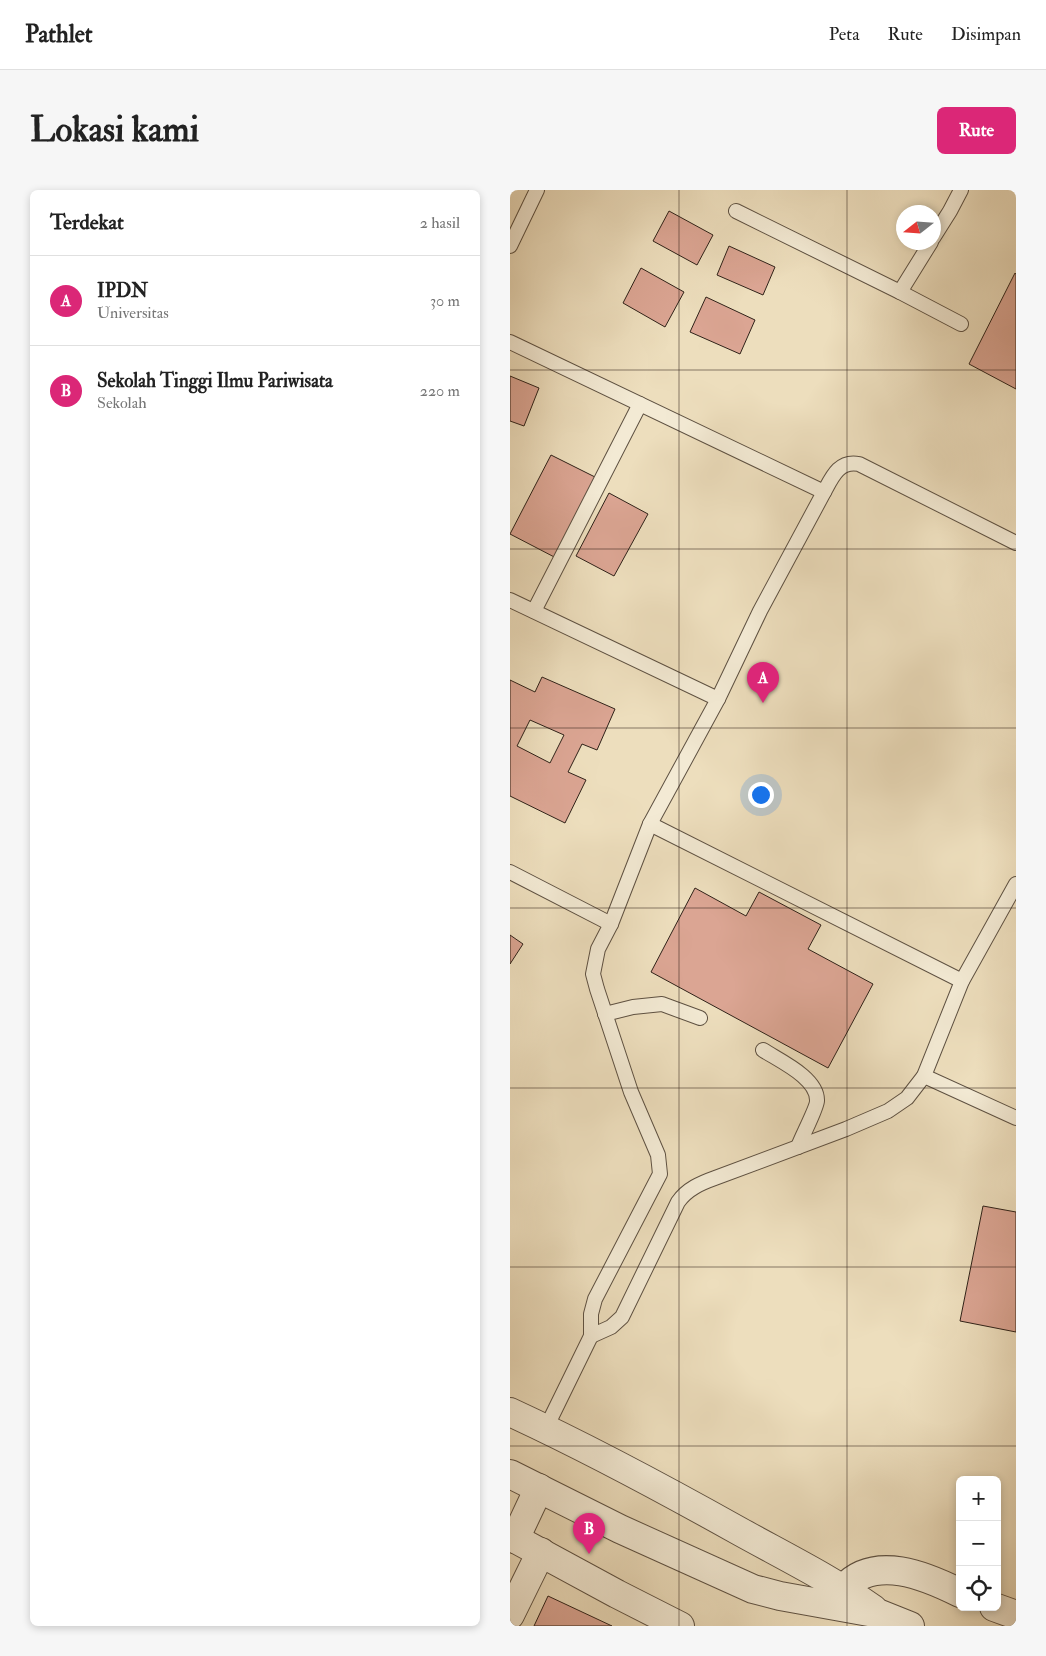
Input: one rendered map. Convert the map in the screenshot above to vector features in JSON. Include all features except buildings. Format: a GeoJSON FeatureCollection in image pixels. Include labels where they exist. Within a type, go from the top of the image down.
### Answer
{"type":"FeatureCollection","features":[{"type":"Feature","properties":{"kind":"street"},"geometry":{"type":"LineString","coordinates":[[510,1412],[546,1428],[683,1500],[839,1596],[910,1626]]}},
{"type":"Feature","properties":{"kind":"street"},"geometry":{"type":"LineString","coordinates":[[510,1474],[620,1529],[753,1589],[780,1596],[839,1596],[860,1577],[868,1573],[890,1570],[914,1573],[956,1591]]}},
{"type":"Feature","properties":{"kind":"street"},"geometry":{"type":"LineString","coordinates":[[539,1488],[513,1537],[680,1626]]}},
{"type":"Feature","properties":{"kind":"street"},"geometry":{"type":"LineString","coordinates":[[510,1615],[541,1552]]}},
{"type":"Feature","properties":{"kind":"street"},"geometry":{"type":"LineString","coordinates":[[1001,1610],[1016,1615]]}},
{"type":"Feature","properties":{"kind":"lane"},"geometry":{"type":"LineString","coordinates":[[510,246],[537,190]]}},
{"type":"Feature","properties":{"kind":"lane"},"geometry":{"type":"LineString","coordinates":[[941,226],[961,190]]}},
{"type":"Feature","properties":{"kind":"lane"},"geometry":{"type":"LineString","coordinates":[[736,211],[961,324]]}},
{"type":"Feature","properties":{"kind":"lane"},"geometry":{"type":"LineString","coordinates":[[900,292],[926,250]]}},
{"type":"Feature","properties":{"kind":"lane"},"geometry":{"type":"LineString","coordinates":[[510,342],[824,492]]}},
{"type":"Feature","properties":{"kind":"lane"},"geometry":{"type":"LineString","coordinates":[[534,611],[640,404]]}},
{"type":"Feature","properties":{"kind":"lane"},"geometry":{"type":"LineString","coordinates":[[546,1428],[591,1336],[591,1314],[595,1299],[656,1182],[660,1169],[658,1155],[631,1092],[604,1014],[593,974],[598,949],[611,924],[650,824],[718,699],[760,611],[833,475],[842,466],[851,463],[859,464],[1016,543]]}},
{"type":"Feature","properties":{"kind":"lane"},"geometry":{"type":"LineString","coordinates":[[510,600],[718,699]]}},
{"type":"Feature","properties":{"kind":"lane"},"geometry":{"type":"LineString","coordinates":[[650,824],[962,981]]}},
{"type":"Feature","properties":{"kind":"lane"},"geometry":{"type":"LineString","coordinates":[[510,872],[611,924]]}},
{"type":"Feature","properties":{"kind":"lane"},"geometry":{"type":"LineString","coordinates":[[591,1336],[611,1327],[622,1318],[681,1198],[698,1184],[888,1111],[907,1098],[924,1076],[962,981],[1016,884]]}},
{"type":"Feature","properties":{"kind":"lane"},"geometry":{"type":"LineString","coordinates":[[604,1014],[633,1007],[662,1004],[700,1018]]}},
{"type":"Feature","properties":{"kind":"lane"},"geometry":{"type":"LineString","coordinates":[[763,1050],[810,1081],[815,1090],[817,1101],[798,1147]]}},
{"type":"Feature","properties":{"kind":"lane"},"geometry":{"type":"LineString","coordinates":[[924,1076],[1016,1118]]}},
{"type":"Feature","properties":{"kind":"place","name":"IPDN"},"geometry":{"type":"Point","coordinates":[763,703]}},
{"type":"Feature","properties":{"kind":"place","name":"Sekolah Tinggi Ilmu Pariwisata"},"geometry":{"type":"Point","coordinates":[589,1554]}}]}
